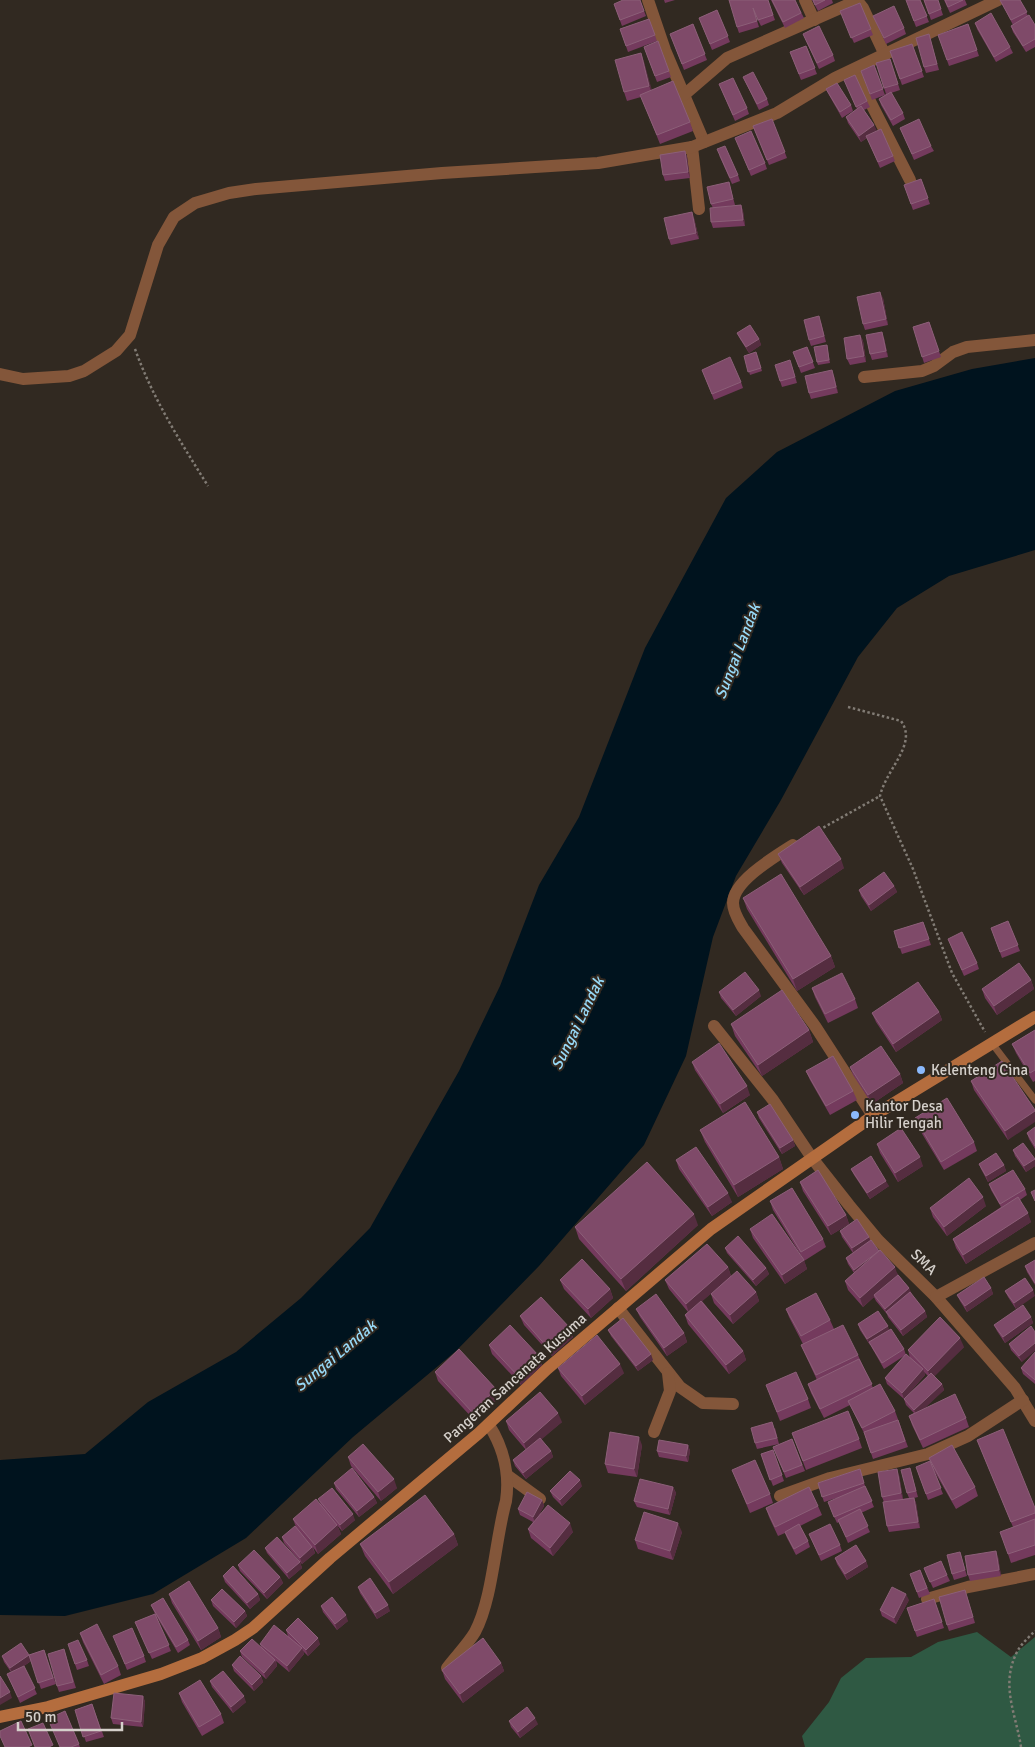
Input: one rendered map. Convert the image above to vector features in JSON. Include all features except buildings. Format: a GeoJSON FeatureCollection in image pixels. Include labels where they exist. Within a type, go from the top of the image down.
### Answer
{"type":"FeatureCollection","features":[{"type":"Feature","properties":{"kind":"street"},"geometry":{"type":"LineString","coordinates":[[648,0],[704,142]]}},
{"type":"Feature","properties":{"kind":"street"},"geometry":{"type":"LineString","coordinates":[[805,0],[814,20]]}},
{"type":"Feature","properties":{"kind":"street"},"geometry":{"type":"LineString","coordinates":[[0,374],[23,379],[69,376],[101,362],[116,352],[130,335],[162,237],[174,217],[196,203],[229,193],[318,182],[598,164],[692,147],[777,113],[835,78],[998,0]]}},
{"type":"Feature","properties":{"kind":"street"},"geometry":{"type":"LineString","coordinates":[[684,95],[727,58],[846,5],[857,2],[863,8],[885,55]]}},
{"type":"Feature","properties":{"kind":"street"},"geometry":{"type":"LineString","coordinates":[[854,70],[910,180]]}},
{"type":"Feature","properties":{"kind":"street"},"geometry":{"type":"LineString","coordinates":[[692,147],[699,209]]}},
{"type":"Feature","properties":{"kind":"street"},"geometry":{"type":"LineString","coordinates":[[864,377],[922,370],[934,366],[953,352],[968,346],[1035,340]]}},
{"type":"Feature","properties":{"kind":"street"},"geometry":{"type":"LineString","coordinates":[[800,840],[747,878],[737,889],[732,902],[734,911],[743,928],[847,1072],[873,1116]]}},
{"type":"Feature","properties":{"kind":"street","name":"Pangeran Sancanata Kusuma"},"geometry":{"type":"LineString","coordinates":[[0,1717],[48,1707],[161,1674],[219,1650],[252,1628],[330,1558],[453,1456],[547,1370],[711,1229],[873,1116],[991,1042],[1035,1017]]}},
{"type":"Feature","properties":{"kind":"street","name":"SMA"},"geometry":{"type":"LineString","coordinates":[[714,1026],[773,1100],[812,1158],[878,1240],[936,1297],[1015,1388],[1035,1421]]}},
{"type":"Feature","properties":{"kind":"street"},"geometry":{"type":"LineString","coordinates":[[936,1297],[1035,1243]]}},
{"type":"Feature","properties":{"kind":"street"},"geometry":{"type":"LineString","coordinates":[[618,1308],[680,1387],[699,1402],[710,1405],[733,1404]]}},
{"type":"Feature","properties":{"kind":"street"},"geometry":{"type":"LineString","coordinates":[[654,1432],[670,1391],[668,1372]]}},
{"type":"Feature","properties":{"kind":"street"},"geometry":{"type":"LineString","coordinates":[[780,1496],[830,1478],[928,1454],[968,1436],[1023,1400]]}},
{"type":"Feature","properties":{"kind":"street"},"geometry":{"type":"LineString","coordinates":[[447,1668],[474,1632],[482,1612],[506,1501],[507,1475],[496,1437],[484,1429]]}},
{"type":"Feature","properties":{"kind":"street"},"geometry":{"type":"LineString","coordinates":[[507,1475],[540,1499]]}},
{"type":"Feature","properties":{"kind":"street"},"geometry":{"type":"LineString","coordinates":[[927,1599],[968,1587],[1035,1574]]}},
{"type":"Feature","properties":{"kind":"lane"},"geometry":{"type":"LineString","coordinates":[[991,1042],[1035,1100]]}},
{"type":"Feature","properties":{"kind":"path"},"geometry":{"type":"LineString","coordinates":[[130,335],[148,383],[165,417],[208,486]]}},
{"type":"Feature","properties":{"kind":"path"},"geometry":{"type":"LineString","coordinates":[[848,707],[901,720],[907,731],[906,743],[885,778],[880,796],[913,869],[952,973],[991,1042]]}},
{"type":"Feature","properties":{"kind":"path"},"geometry":{"type":"LineString","coordinates":[[800,840],[880,796]]}},
{"type":"Feature","properties":{"kind":"path"},"geometry":{"type":"LineString","coordinates":[[1021,1747],[1011,1706],[1008,1682],[1017,1651],[1035,1631]]}},
{"type":"Feature","properties":{"kind":"green space"},"geometry":{"type":"Polygon","coordinates":[[[977,1632],[1011,1657],[1035,1637],[1035,1747],[805,1747],[802,1736],[829,1702],[841,1678],[866,1658],[911,1657],[938,1642],[977,1632]]]}},
{"type":"Feature","properties":{"kind":"water","name":"Sungai Landak"},"geometry":{"type":"Polygon","coordinates":[[[1035,358],[1035,550],[949,576],[897,608],[858,657],[781,800],[736,876],[713,937],[686,1056],[644,1145],[539,1266],[456,1351],[353,1437],[246,1538],[153,1594],[65,1616],[0,1615],[0,1460],[85,1454],[148,1402],[236,1352],[301,1298],[370,1228],[459,1071],[500,986],[539,885],[579,817],[645,648],[726,498],[777,452],[895,391],[972,369],[1035,358]]]}},
{"type":"Feature","properties":{"kind":"place","name":"Kelenteng Cina"},"geometry":{"type":"Point","coordinates":[921,1070]}},
{"type":"Feature","properties":{"kind":"place","name":"Kantor Desa Hilir Tengah"},"geometry":{"type":"Point","coordinates":[855,1115]}}]}
